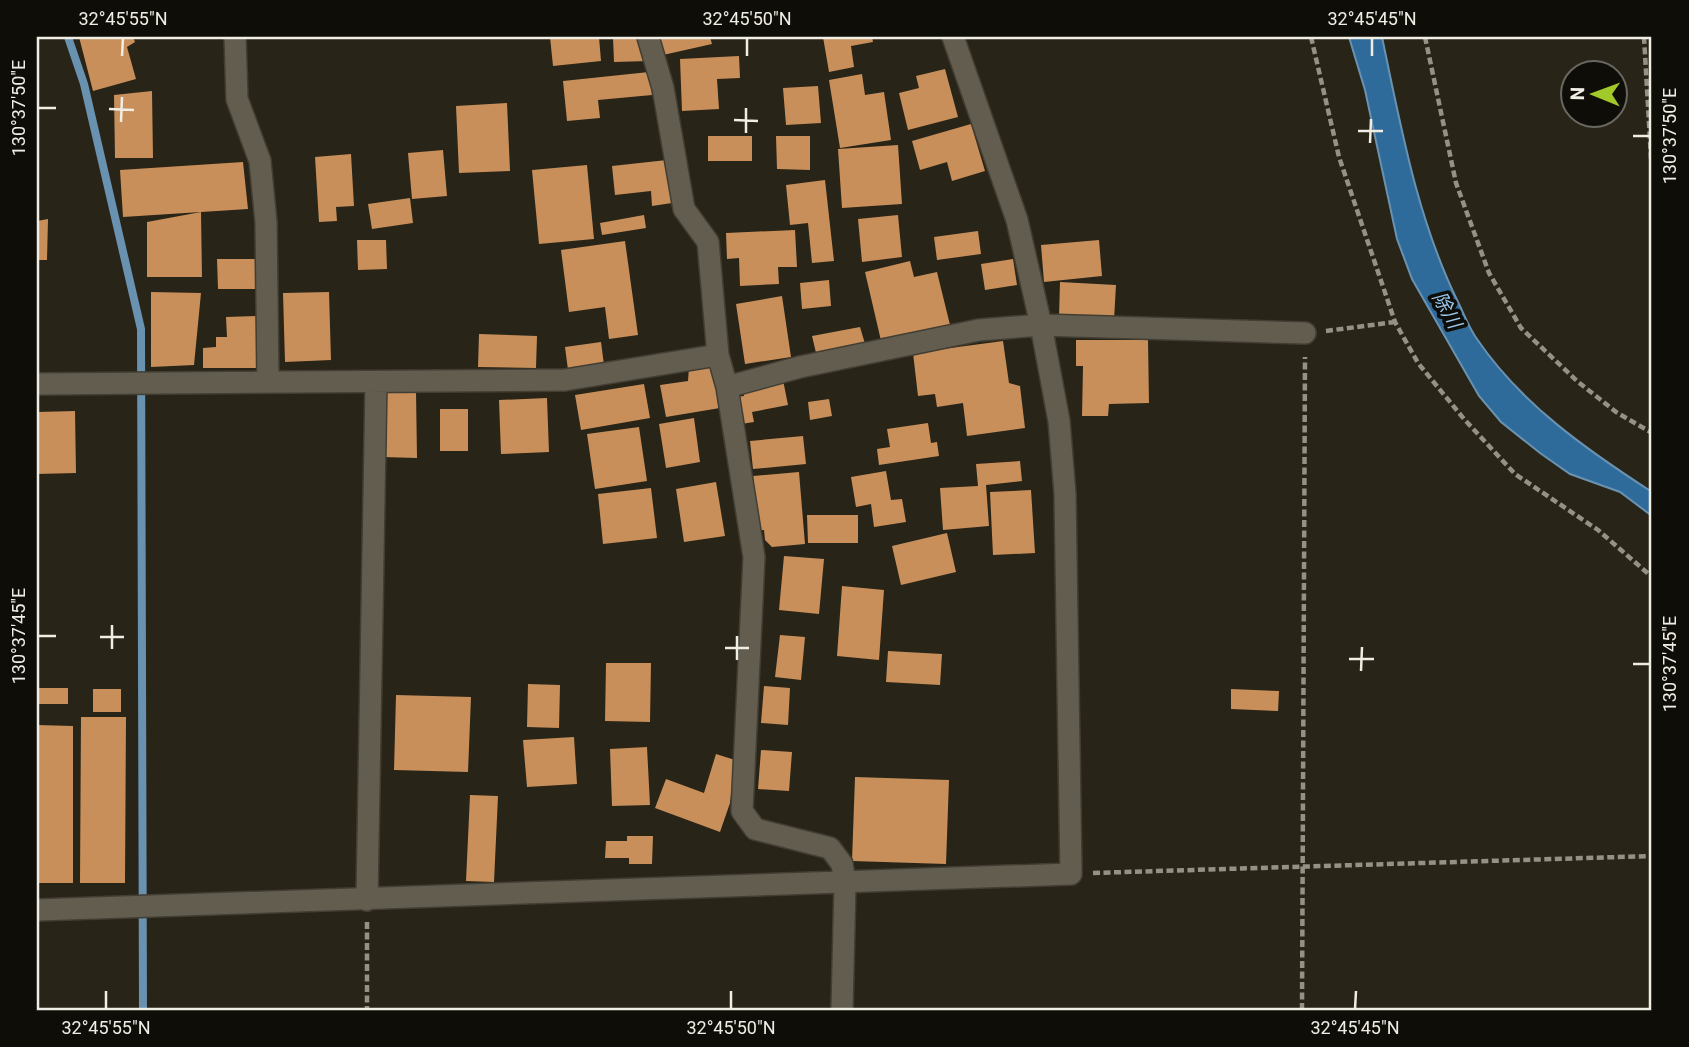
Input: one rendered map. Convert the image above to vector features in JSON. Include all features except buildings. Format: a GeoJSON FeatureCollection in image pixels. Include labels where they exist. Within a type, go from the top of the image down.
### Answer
{"type":"FeatureCollection","features":[{"type":"Feature","properties":{"kind":"street"},"geometry":{"type":"LineString","coordinates":[[235,37],[237,99],[260,161],[266,222],[268,381]]}},
{"type":"Feature","properties":{"kind":"street"},"geometry":{"type":"LineString","coordinates":[[648,37],[663,88],[684,209],[708,242],[719,355],[727,387],[754,557],[743,811],[755,829],[830,848],[842,864],[845,883],[842,1010]]}},
{"type":"Feature","properties":{"kind":"street"},"geometry":{"type":"LineString","coordinates":[[37,910],[1071,874],[1065,494],[1059,421],[1017,219],[953,37]]}},
{"type":"Feature","properties":{"kind":"street"},"geometry":{"type":"LineString","coordinates":[[727,387],[800,367],[979,330],[1041,325],[1306,333]]}},
{"type":"Feature","properties":{"kind":"street"},"geometry":{"type":"LineString","coordinates":[[37,384],[565,380],[719,355]]}},
{"type":"Feature","properties":{"kind":"street"},"geometry":{"type":"LineString","coordinates":[[367,900],[376,382]]}},
{"type":"Feature","properties":{"kind":"path"},"geometry":{"type":"LineString","coordinates":[[1311,37],[1339,157],[1395,322],[1418,363],[1464,419],[1515,474],[1598,530],[1652,577]]}},
{"type":"Feature","properties":{"kind":"path"},"geometry":{"type":"LineString","coordinates":[[1425,37],[1456,183],[1489,273],[1514,317],[1521,328],[1577,381],[1616,412],[1652,433]]}},
{"type":"Feature","properties":{"kind":"path"},"geometry":{"type":"LineString","coordinates":[[1644,37],[1652,172]]}},
{"type":"Feature","properties":{"kind":"path"},"geometry":{"type":"LineString","coordinates":[[1302,1010],[1306,333],[1395,322]]}},
{"type":"Feature","properties":{"kind":"path"},"geometry":{"type":"LineString","coordinates":[[1071,874],[1652,856]]}},
{"type":"Feature","properties":{"kind":"path"},"geometry":{"type":"LineString","coordinates":[[367,900],[367,1010]]}},
{"type":"Feature","properties":{"kind":"water","name":"除川"},"geometry":{"type":"Polygon","coordinates":[[[1349,37],[1382,37],[1421,205],[1444,270],[1474,335],[1494,363],[1535,405],[1603,460],[1652,492],[1652,516],[1620,492],[1570,474],[1501,422],[1479,396],[1412,279],[1397,239],[1365,90],[1349,37]]]}},
{"type":"Feature","properties":{"kind":"waterway"},"geometry":{"type":"LineString","coordinates":[[68,37],[84,84],[141,329],[143,1010]]}}]}
